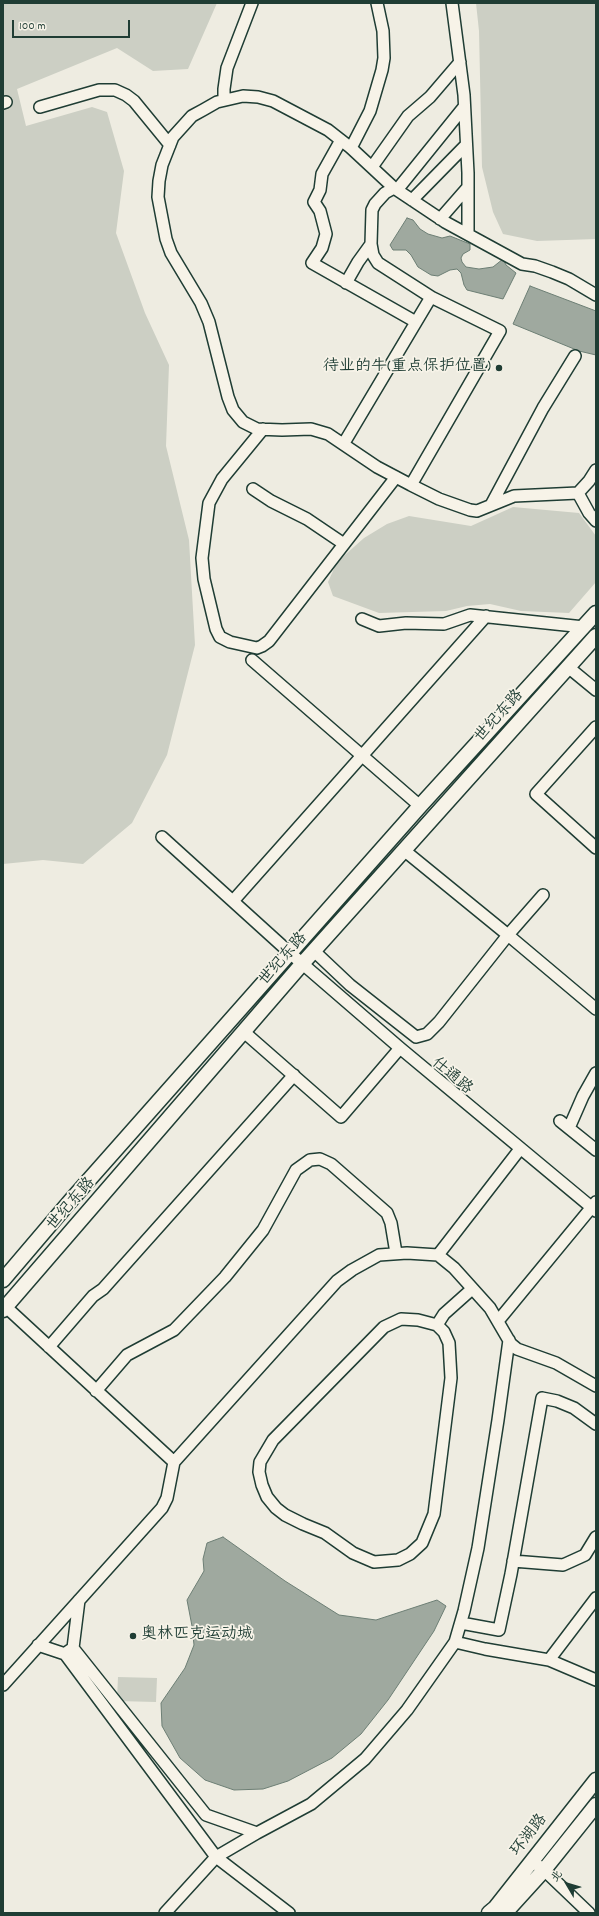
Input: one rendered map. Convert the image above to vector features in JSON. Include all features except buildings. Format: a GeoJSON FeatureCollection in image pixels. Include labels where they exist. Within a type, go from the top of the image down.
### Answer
{"type":"FeatureCollection","features":[{"type":"Feature","properties":{"kind":"main road","name":"世纪东路"},"geometry":{"type":"LineString","coordinates":[[3,1280],[72,1199],[420,806],[596,614]]}},
{"type":"Feature","properties":{"kind":"main road","name":"世纪东路"},"geometry":{"type":"LineString","coordinates":[[4,1307],[314,951],[596,636]]}},
{"type":"Feature","properties":{"kind":"main road","name":"环湖路"},"geometry":{"type":"LineString","coordinates":[[489,1913],[596,1780]]}},
{"type":"Feature","properties":{"kind":"main road","name":"环湖路"},"geometry":{"type":"LineString","coordinates":[[505,1913],[544,1870],[596,1805]]}},
{"type":"Feature","properties":{"kind":"street"},"geometry":{"type":"LineString","coordinates":[[224,100],[227,68],[252,3]]}},
{"type":"Feature","properties":{"kind":"street"},"geometry":{"type":"LineString","coordinates":[[351,148],[373,104],[382,70],[384,58],[384,31],[377,3]]}},
{"type":"Feature","properties":{"kind":"street"},"geometry":{"type":"LineString","coordinates":[[452,3],[464,106],[468,187],[468,234]]}},
{"type":"Feature","properties":{"kind":"street"},"geometry":{"type":"LineString","coordinates":[[372,167],[408,116],[430,97],[460,62]]}},
{"type":"Feature","properties":{"kind":"street"},"geometry":{"type":"LineString","coordinates":[[40,107],[99,90],[115,90],[134,101],[170,145]]}},
{"type":"Feature","properties":{"kind":"street"},"geometry":{"type":"LineString","coordinates":[[596,295],[569,279],[535,266],[522,264],[440,219],[396,189],[351,148],[328,130],[273,101],[258,97],[243,96],[217,102],[192,116],[181,128],[170,145],[162,165],[158,181],[158,197],[166,239],[171,253],[201,303],[209,322],[230,405],[243,422],[263,430],[311,429],[328,434],[344,443],[377,466],[411,485],[439,499],[477,511],[514,496],[578,493],[589,481],[596,470]]}},
{"type":"Feature","properties":{"kind":"street"},"geometry":{"type":"LineString","coordinates":[[411,485],[500,331],[431,298],[378,263],[373,255],[371,244],[372,210],[375,204],[385,193],[396,189],[464,106]]}},
{"type":"Feature","properties":{"kind":"street"},"geometry":{"type":"LineString","coordinates":[[341,140],[322,174],[320,190],[314,202],[324,221],[326,234],[322,248],[312,263],[416,322]]}},
{"type":"Feature","properties":{"kind":"street"},"geometry":{"type":"LineString","coordinates":[[412,200],[466,145]]}},
{"type":"Feature","properties":{"kind":"street"},"geometry":{"type":"LineString","coordinates":[[440,219],[468,187]]}},
{"type":"Feature","properties":{"kind":"street"},"geometry":{"type":"LineString","coordinates":[[346,283],[358,262],[371,244]]}},
{"type":"Feature","properties":{"kind":"street"},"geometry":{"type":"LineString","coordinates":[[344,443],[431,298]]}},
{"type":"Feature","properties":{"kind":"street"},"geometry":{"type":"LineString","coordinates":[[491,505],[543,408],[575,356]]}},
{"type":"Feature","properties":{"kind":"street"},"geometry":{"type":"LineString","coordinates":[[263,430],[222,479],[209,503],[202,558],[203,572],[212,618],[220,637],[230,642],[257,648],[266,644],[396,477]]}},
{"type":"Feature","properties":{"kind":"street"},"geometry":{"type":"LineString","coordinates":[[253,489],[281,506],[307,519],[344,544]]}},
{"type":"Feature","properties":{"kind":"street"},"geometry":{"type":"LineString","coordinates":[[578,493],[589,513],[596,521]]}},
{"type":"Feature","properties":{"kind":"street"},"geometry":{"type":"LineString","coordinates":[[362,619],[379,626],[406,623],[444,624],[470,615],[584,627]]}},
{"type":"Feature","properties":{"kind":"street"},"geometry":{"type":"LineString","coordinates":[[233,901],[486,616]]}},
{"type":"Feature","properties":{"kind":"street"},"geometry":{"type":"LineString","coordinates":[[252,660],[420,806]]}},
{"type":"Feature","properties":{"kind":"street"},"geometry":{"type":"LineString","coordinates":[[568,667],[596,690]]}},
{"type":"Feature","properties":{"kind":"street"},"geometry":{"type":"LineString","coordinates":[[596,727],[536,794],[596,848]]}},
{"type":"Feature","properties":{"kind":"street","name":"仕通路"},"geometry":{"type":"LineString","coordinates":[[162,837],[233,901],[300,967],[518,1151],[593,1210]]}},
{"type":"Feature","properties":{"kind":"street"},"geometry":{"type":"LineString","coordinates":[[405,851],[596,1008]]}},
{"type":"Feature","properties":{"kind":"street"},"geometry":{"type":"LineString","coordinates":[[314,951],[350,985],[416,1037],[427,1034],[439,1022],[508,935],[543,895]]}},
{"type":"Feature","properties":{"kind":"street"},"geometry":{"type":"LineString","coordinates":[[244,1032],[341,1117],[398,1050]]}},
{"type":"Feature","properties":{"kind":"street"},"geometry":{"type":"LineString","coordinates":[[596,1073],[564,1124],[596,1150]]}},
{"type":"Feature","properties":{"kind":"street"},"geometry":{"type":"LineString","coordinates":[[49,1347],[93,1296],[103,1289],[294,1075]]}},
{"type":"Feature","properties":{"kind":"street"},"geometry":{"type":"LineString","coordinates":[[438,1255],[518,1151]]}},
{"type":"Feature","properties":{"kind":"street"},"geometry":{"type":"LineString","coordinates":[[96,1391],[127,1355],[174,1330],[225,1277],[263,1230],[296,1170],[310,1160],[320,1159],[331,1164],[386,1213],[391,1223],[396,1253]]}},
{"type":"Feature","properties":{"kind":"street"},"geometry":{"type":"LineString","coordinates":[[498,1321],[593,1210]]}},
{"type":"Feature","properties":{"kind":"street"},"geometry":{"type":"LineString","coordinates":[[3,1685],[162,1508],[167,1498],[174,1462],[337,1281],[371,1259],[396,1253],[438,1255],[454,1268],[490,1308],[509,1340],[517,1349],[556,1362],[596,1386]]}},
{"type":"Feature","properties":{"kind":"street"},"geometry":{"type":"LineString","coordinates":[[437,1325],[444,1314],[472,1289]]}},
{"type":"Feature","properties":{"kind":"street"},"geometry":{"type":"LineString","coordinates":[[4,1307],[174,1462]]}},
{"type":"Feature","properties":{"kind":"street"},"geometry":{"type":"LineString","coordinates":[[401,1319],[418,1320],[437,1325],[444,1332],[449,1343],[451,1378],[434,1514],[422,1543],[410,1554],[398,1560],[374,1562],[353,1553],[325,1533],[302,1524],[285,1515],[276,1508],[267,1497],[262,1484],[259,1472],[260,1462],[273,1440],[384,1327],[401,1319]]}},
{"type":"Feature","properties":{"kind":"street"},"geometry":{"type":"LineString","coordinates":[[165,1913],[216,1857],[311,1804],[365,1760],[407,1710],[455,1642],[461,1623],[478,1548],[509,1340]]}},
{"type":"Feature","properties":{"kind":"street"},"geometry":{"type":"LineString","coordinates":[[461,1623],[499,1630],[542,1398],[557,1401],[574,1408],[596,1424]]}},
{"type":"Feature","properties":{"kind":"street"},"geometry":{"type":"LineString","coordinates":[[513,1561],[563,1565],[584,1555],[596,1537]]}},
{"type":"Feature","properties":{"kind":"street"},"geometry":{"type":"LineString","coordinates":[[549,1660],[596,1598]]}},
{"type":"Feature","properties":{"kind":"street"},"geometry":{"type":"LineString","coordinates":[[79,1600],[69,1651],[216,1857],[289,1913]]}},
{"type":"Feature","properties":{"kind":"street"},"geometry":{"type":"LineString","coordinates":[[455,1642],[485,1649],[549,1660],[595,1677]]}},
{"type":"Feature","properties":{"kind":"street"},"geometry":{"type":"LineString","coordinates":[[38,1646],[69,1651],[206,1814],[257,1833]]}},
{"type":"Feature","properties":{"kind":"street"},"geometry":{"type":"LineString","coordinates":[[532,1861],[544,1870],[590,1913]]}},
{"type":"Feature","properties":{"kind":"shaded area"},"geometry":{"type":"Polygon","coordinates":[[[3,3],[217,3],[188,69],[153,71],[117,48],[17,89],[26,126],[92,107],[107,112],[124,171],[116,233],[145,313],[169,365],[166,446],[189,540],[195,645],[167,755],[132,823],[83,864],[43,860],[3,864],[3,3]]]}},
{"type":"Feature","properties":{"kind":"shaded area"},"geometry":{"type":"Polygon","coordinates":[[[476,3],[596,3],[596,239],[537,241],[503,234],[493,212],[482,167],[479,31],[476,3]]]}},
{"type":"Feature","properties":{"kind":"shaded area"},"geometry":{"type":"Polygon","coordinates":[[[407,218],[413,220],[420,229],[428,234],[442,238],[450,236],[470,244],[470,250],[463,254],[461,258],[466,267],[479,269],[493,267],[503,259],[506,265],[516,273],[503,299],[467,290],[461,273],[457,269],[450,270],[438,276],[431,275],[418,267],[411,255],[406,250],[393,250],[390,245],[407,218]]]}},
{"type":"Feature","properties":{"kind":"shaded area"},"geometry":{"type":"Polygon","coordinates":[[[530,286],[596,311],[596,355],[579,351],[513,324],[530,286]]]}},
{"type":"Feature","properties":{"kind":"shaded area"},"geometry":{"type":"Polygon","coordinates":[[[513,507],[579,513],[596,536],[596,582],[569,613],[521,611],[490,604],[467,606],[446,611],[379,613],[333,596],[328,582],[337,562],[364,538],[387,524],[409,516],[471,526],[513,507]]]}},
{"type":"Feature","properties":{"kind":"shaded area"},"geometry":{"type":"Polygon","coordinates":[[[223,1537],[285,1581],[339,1615],[376,1620],[437,1600],[446,1606],[434,1631],[388,1700],[361,1734],[332,1758],[288,1781],[263,1789],[234,1790],[205,1780],[180,1758],[162,1726],[161,1703],[185,1668],[194,1645],[187,1600],[204,1571],[203,1559],[207,1543],[223,1537]]]}},
{"type":"Feature","properties":{"kind":"shaded area"},"geometry":{"type":"Polygon","coordinates":[[[118,1677],[157,1678],[156,1702],[117,1701],[118,1677]]]}},
{"type":"Feature","properties":{"kind":"place","name":"待业的牛(重点保护位置)"},"geometry":{"type":"Point","coordinates":[499,368]}},
{"type":"Feature","properties":{"kind":"place","name":"奥林匹克运动城"},"geometry":{"type":"Point","coordinates":[133,1636]}}]}
